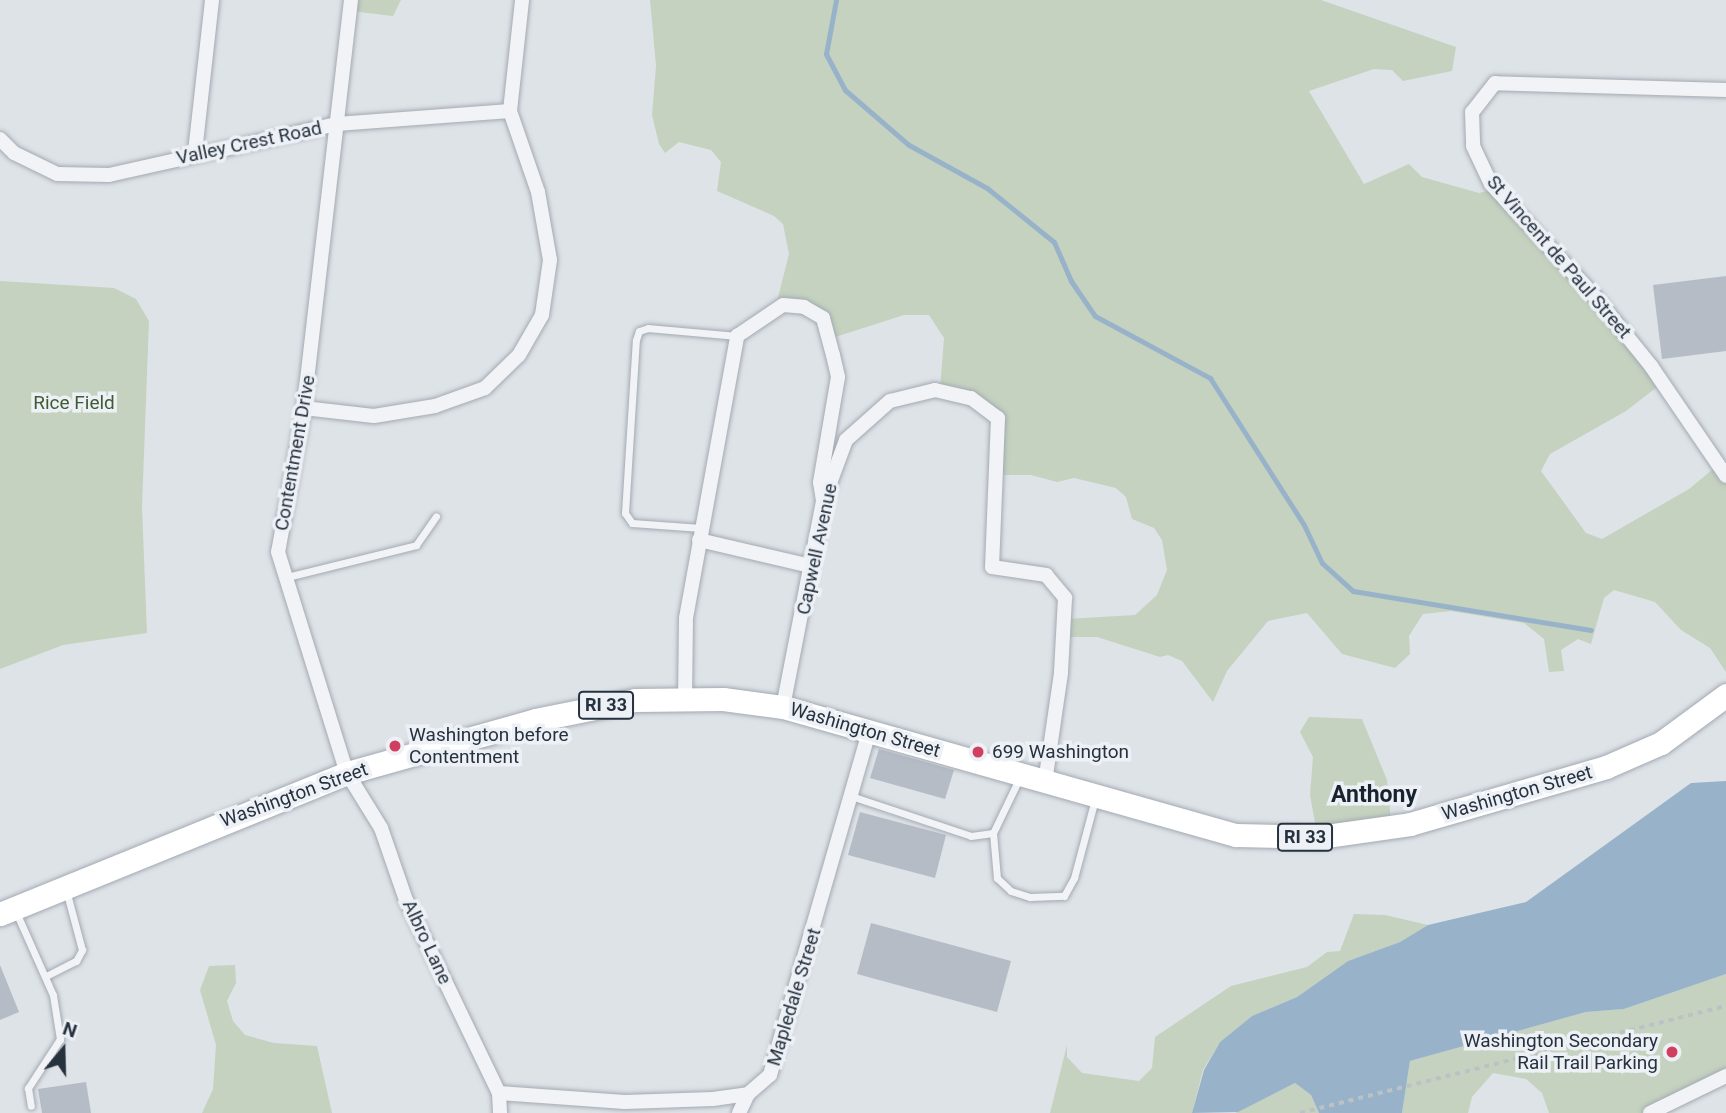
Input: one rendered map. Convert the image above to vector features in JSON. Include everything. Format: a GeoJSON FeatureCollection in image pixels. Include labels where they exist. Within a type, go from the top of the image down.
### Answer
{"type":"FeatureCollection","features":[{"type":"Feature","properties":{"kind":"main road","name":"Washington Street"},"geometry":{"type":"LineString","coordinates":[[7,911],[346,773],[535,720],[635,699],[723,699],[783,707],[1096,798],[1236,835],[1319,837],[1410,824],[1606,767],[1661,743],[1726,695]]}},
{"type":"Feature","properties":{"kind":"street"},"geometry":{"type":"LineString","coordinates":[[195,152],[212,0]]}},
{"type":"Feature","properties":{"kind":"street","name":"Contentment Drive"},"geometry":{"type":"LineString","coordinates":[[346,773],[278,552],[304,408],[351,0]]}},
{"type":"Feature","properties":{"kind":"street"},"geometry":{"type":"LineString","coordinates":[[304,408],[374,416],[435,406],[485,388],[519,355],[542,315],[550,260],[538,192],[510,111],[522,0]]}},
{"type":"Feature","properties":{"kind":"street","name":"St Vincent de Paul Street"},"geometry":{"type":"LineString","coordinates":[[1726,90],[1495,83],[1472,113],[1473,146],[1490,184],[1606,310],[1651,366],[1726,476]]}},
{"type":"Feature","properties":{"kind":"street","name":"Valley Crest Road"},"geometry":{"type":"LineString","coordinates":[[0,139],[14,153],[57,174],[109,175],[195,152],[337,124],[510,111]]}},
{"type":"Feature","properties":{"kind":"street"},"geometry":{"type":"LineString","coordinates":[[685,700],[686,618],[737,336],[783,305],[804,307],[823,318],[838,377],[820,482],[823,502]]}},
{"type":"Feature","properties":{"kind":"street","name":"Capwell Avenue"},"geometry":{"type":"LineString","coordinates":[[783,707],[823,502],[846,440],[890,401],[934,390],[971,398],[998,418],[992,567],[1046,575],[1065,598],[1061,673],[1045,783]]}},
{"type":"Feature","properties":{"kind":"street"},"geometry":{"type":"LineString","coordinates":[[700,534],[811,566]]}},
{"type":"Feature","properties":{"kind":"street","name":"Mapledale Street"},"geometry":{"type":"LineString","coordinates":[[739,1113],[748,1094],[770,1075],[869,731]]}},
{"type":"Feature","properties":{"kind":"street","name":"Albro Lane"},"geometry":{"type":"LineString","coordinates":[[346,773],[381,828],[406,900],[499,1093],[500,1113]]}},
{"type":"Feature","properties":{"kind":"street"},"geometry":{"type":"LineString","coordinates":[[1650,1113],[1726,1076]]}},
{"type":"Feature","properties":{"kind":"street"},"geometry":{"type":"LineString","coordinates":[[499,1093],[625,1102],[748,1094]]}},
{"type":"Feature","properties":{"kind":"lane"},"geometry":{"type":"LineString","coordinates":[[700,534],[627,519],[636,340],[639,331],[648,328],[737,336]]}},
{"type":"Feature","properties":{"kind":"lane"},"geometry":{"type":"LineString","coordinates":[[286,577],[416,545],[436,516]]}},
{"type":"Feature","properties":{"kind":"lane"},"geometry":{"type":"LineString","coordinates":[[1020,775],[1009,807],[993,833],[996,878],[1011,891],[1030,897],[1064,896],[1074,878],[1096,798]]}},
{"type":"Feature","properties":{"kind":"lane"},"geometry":{"type":"LineString","coordinates":[[851,796],[971,836],[993,833]]}},
{"type":"Feature","properties":{"kind":"lane"},"geometry":{"type":"LineString","coordinates":[[46,976],[76,961],[82,950],[65,887]]}},
{"type":"Feature","properties":{"kind":"lane"},"geometry":{"type":"LineString","coordinates":[[7,911],[46,976],[60,1039],[28,1088],[30,1106]]}},
{"type":"Feature","properties":{"kind":"path"},"geometry":{"type":"LineString","coordinates":[[1300,1113],[1726,1006]]}},
{"type":"Feature","properties":{"kind":"green space"},"geometry":{"type":"Polygon","coordinates":[[[352,0],[401,0],[393,16],[351,11],[352,0]]]}},
{"type":"Feature","properties":{"kind":"green space"},"geometry":{"type":"Polygon","coordinates":[[[650,0],[1321,0],[1456,47],[1452,71],[1403,81],[1392,70],[1374,69],[1309,91],[1364,184],[1409,164],[1422,177],[1479,193],[1495,189],[1661,384],[1626,411],[1550,454],[1541,471],[1586,533],[1602,539],[1689,489],[1718,465],[1726,475],[1726,672],[1710,648],[1681,630],[1655,602],[1614,590],[1604,598],[1591,644],[1578,639],[1561,650],[1564,671],[1549,672],[1544,639],[1524,623],[1451,611],[1423,614],[1409,636],[1410,654],[1395,668],[1342,654],[1307,613],[1268,621],[1227,671],[1213,702],[1182,661],[1168,655],[1160,657],[1097,637],[1067,637],[1066,619],[1135,615],[1157,595],[1167,570],[1162,540],[1154,528],[1132,519],[1126,497],[1116,488],[1074,478],[1057,482],[1031,475],[1001,475],[998,417],[940,389],[944,338],[929,315],[904,315],[829,339],[818,321],[792,311],[773,317],[789,254],[783,224],[774,216],[717,191],[721,162],[711,150],[679,142],[665,153],[659,144],[652,115],[656,66],[650,0]]]}},
{"type":"Feature","properties":{"kind":"green space","name":"Rice Field"},"geometry":{"type":"Polygon","coordinates":[[[0,281],[114,288],[136,299],[149,321],[142,507],[147,633],[63,645],[0,669],[0,281]]]}},
{"type":"Feature","properties":{"kind":"green space"},"geometry":{"type":"Polygon","coordinates":[[[1309,717],[1362,719],[1387,780],[1391,821],[1317,834],[1310,795],[1313,757],[1300,732],[1309,717]]]}},
{"type":"Feature","properties":{"kind":"green space"},"geometry":{"type":"Polygon","coordinates":[[[1354,914],[1385,915],[1428,925],[1400,942],[1348,961],[1297,997],[1252,1016],[1220,1042],[1203,1070],[1192,1113],[1050,1113],[1067,1045],[1067,1057],[1082,1073],[1139,1081],[1152,1068],[1155,1037],[1231,986],[1307,967],[1327,952],[1340,951],[1354,914]]]}},
{"type":"Feature","properties":{"kind":"green space"},"geometry":{"type":"Polygon","coordinates":[[[235,965],[236,983],[227,1001],[233,1021],[245,1035],[274,1043],[317,1046],[332,1113],[202,1113],[213,1089],[216,1045],[200,990],[209,966],[235,965]]]}},
{"type":"Feature","properties":{"kind":"green space"},"geometry":{"type":"Polygon","coordinates":[[[1726,974],[1726,1078],[1650,1113],[1549,1113],[1542,1093],[1526,1079],[1493,1073],[1472,1097],[1468,1113],[1402,1113],[1410,1061],[1586,1012],[1624,1009],[1726,974]]]}},
{"type":"Feature","properties":{"kind":"green space"},"geometry":{"type":"Polygon","coordinates":[[[1295,1083],[1311,1095],[1319,1113],[1235,1113],[1295,1083]]]}},
{"type":"Feature","properties":{"kind":"water"},"geometry":{"type":"Polygon","coordinates":[[[1726,781],[1726,974],[1624,1009],[1586,1012],[1410,1061],[1402,1113],[1319,1113],[1311,1095],[1295,1083],[1238,1112],[1192,1113],[1204,1070],[1220,1042],[1252,1016],[1297,997],[1348,961],[1400,942],[1428,925],[1526,902],[1691,783],[1726,781]]]}},
{"type":"Feature","properties":{"kind":"building"},"geometry":{"type":"Polygon","coordinates":[[[1726,276],[1726,351],[1662,359],[1653,285],[1726,276]]]}},
{"type":"Feature","properties":{"kind":"building"},"geometry":{"type":"Polygon","coordinates":[[[879,749],[954,770],[945,799],[870,778],[879,749]]]}},
{"type":"Feature","properties":{"kind":"building"},"geometry":{"type":"Polygon","coordinates":[[[860,812],[946,835],[935,878],[848,855],[860,812]]]}},
{"type":"Feature","properties":{"kind":"building"},"geometry":{"type":"Polygon","coordinates":[[[871,923],[1011,961],[997,1012],[857,974],[871,923]]]}},
{"type":"Feature","properties":{"kind":"building"},"geometry":{"type":"Polygon","coordinates":[[[0,965],[19,1012],[0,1020],[0,965]]]}},
{"type":"Feature","properties":{"kind":"building"},"geometry":{"type":"Polygon","coordinates":[[[86,1082],[91,1113],[42,1113],[38,1089],[86,1082]]]}},
{"type":"Feature","properties":{"kind":"waterway"},"geometry":{"type":"LineString","coordinates":[[836,0],[826,54],[845,90],[909,145],[987,188],[1054,242],[1071,281],[1095,316],[1210,378],[1304,525],[1322,563],[1353,591],[1591,630]]}},
{"type":"Feature","properties":{"kind":"place","name":"Washington before Contentment"},"geometry":{"type":"Point","coordinates":[395,746]}},
{"type":"Feature","properties":{"kind":"place","name":"699 Washington"},"geometry":{"type":"Point","coordinates":[978,752]}},
{"type":"Feature","properties":{"kind":"place","name":"Washington Secondary Rail Trail Parking"},"geometry":{"type":"Point","coordinates":[1672,1052]}},
{"type":"Feature","properties":{"kind":"district","name":"Anthony"},"geometry":{"type":"Point","coordinates":[1374,795]}}]}
